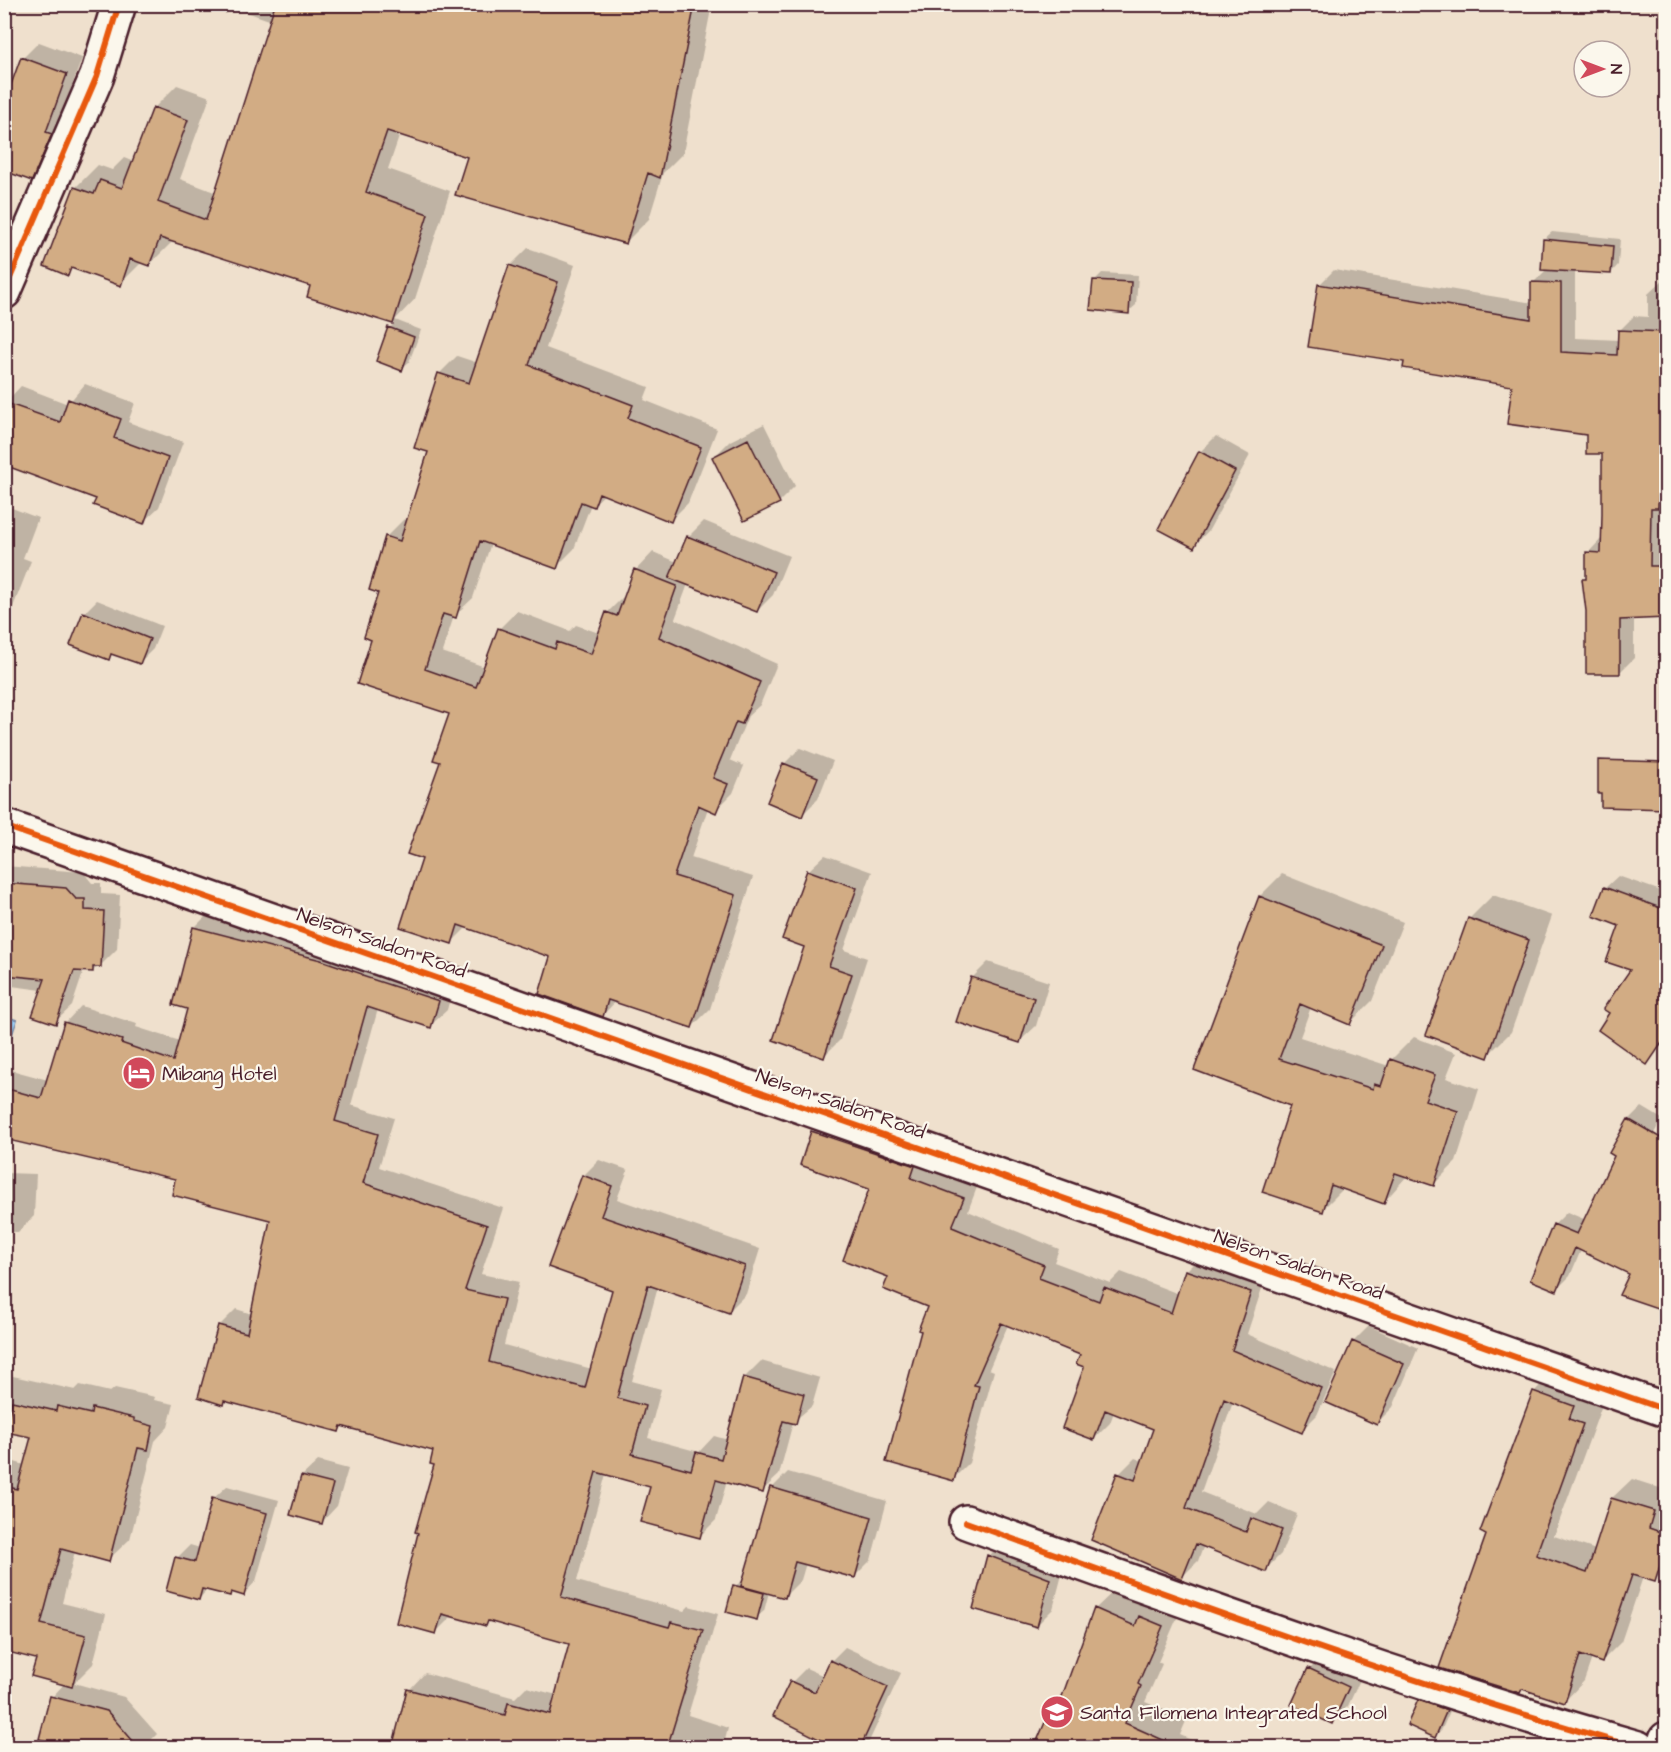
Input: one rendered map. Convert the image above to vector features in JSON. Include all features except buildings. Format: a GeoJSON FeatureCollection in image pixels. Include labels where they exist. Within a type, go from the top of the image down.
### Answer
{"type":"FeatureCollection","features":[{"type":"Feature","properties":{"kind":"street"},"geometry":{"type":"LineString","coordinates":[[4,292],[97,76],[119,4]]}},
{"type":"Feature","properties":{"kind":"street","name":"Nelson Saldon Road"},"geometry":{"type":"LineString","coordinates":[[4,826],[1666,1410]]}},
{"type":"Feature","properties":{"kind":"street"},"geometry":{"type":"LineString","coordinates":[[966,1522],[1294,1640],[1516,1714],[1638,1748]]}},
{"type":"Feature","properties":{"kind":"street"},"geometry":{"type":"LineString","coordinates":[[1664,1748],[1666,1739]]}},
{"type":"Feature","properties":{"kind":"water"},"geometry":{"type":"Polygon","coordinates":[[[4,1016],[17,1020],[5,1056],[4,1016]]]}},
{"type":"Feature","properties":{"kind":"cycle path"},"geometry":{"type":"LineString","coordinates":[[4,292],[97,76],[119,4]]}},
{"type":"Feature","properties":{"kind":"cycle path"},"geometry":{"type":"LineString","coordinates":[[4,826],[1666,1410]]}},
{"type":"Feature","properties":{"kind":"cycle path"},"geometry":{"type":"LineString","coordinates":[[966,1522],[1216,1612],[1384,1669],[1638,1748]]}},
{"type":"Feature","properties":{"kind":"place","name":"Mibang Hotel"},"geometry":{"type":"Point","coordinates":[139,1073]}},
{"type":"Feature","properties":{"kind":"place","name":"Santa Filomena Integrated School"},"geometry":{"type":"Point","coordinates":[1057,1712]}}]}
